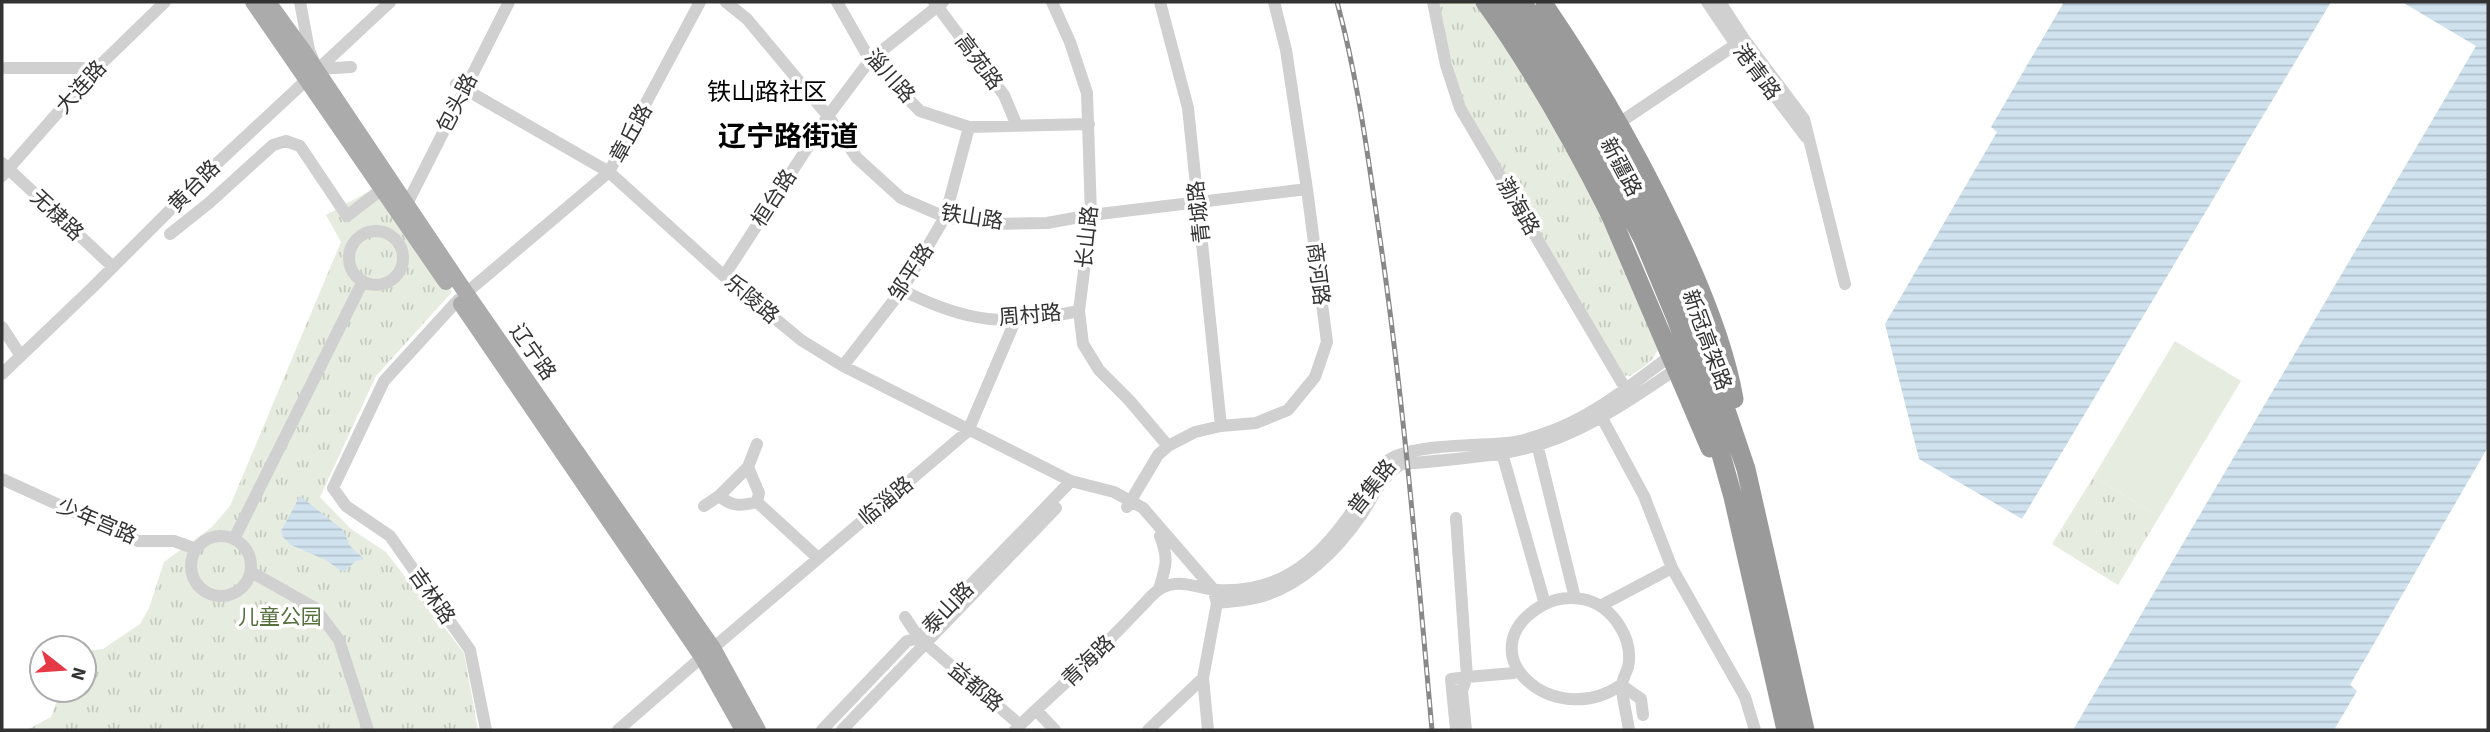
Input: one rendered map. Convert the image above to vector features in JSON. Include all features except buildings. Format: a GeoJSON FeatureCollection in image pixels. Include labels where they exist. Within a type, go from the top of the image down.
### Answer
{"type":"FeatureCollection","features":[{"type":"Feature","properties":{"kind":"highway"},"geometry":{"type":"LineString","coordinates":[[1485,2],[1520,52],[1561,119],[1610,214],[1732,498]]}},
{"type":"Feature","properties":{"kind":"highway","name":"新冠高架路"},"geometry":{"type":"LineString","coordinates":[[1498,2],[1565,92],[1643,239],[1706,401],[1732,498],[1786,730]]}},
{"type":"Feature","properties":{"kind":"highway","name":"新冠高架路"},"geometry":{"type":"LineString","coordinates":[[1522,2],[1599,120],[1660,240],[1704,345],[1746,469],[1805,730]]}},
{"type":"Feature","properties":{"kind":"highway"},"geometry":{"type":"LineString","coordinates":[[1540,3],[1624,133],[1679,240],[1709,310],[1731,384],[1746,469]]}},
{"type":"Feature","properties":{"kind":"main road","name":"辽宁路"},"geometry":{"type":"LineString","coordinates":[[253,2],[312,74],[407,204],[462,297]]}},
{"type":"Feature","properties":{"kind":"main road","name":"辽宁路"},"geometry":{"type":"LineString","coordinates":[[268,2],[382,189],[462,297],[758,730]]}},
{"type":"Feature","properties":{"kind":"main road","name":"新疆路"},"geometry":{"type":"LineString","coordinates":[[1498,2],[1563,101],[1625,218],[1661,304],[1679,358]]}},
{"type":"Feature","properties":{"kind":"main road","name":"新疆路"},"geometry":{"type":"LineString","coordinates":[[1540,3],[1612,127],[1684,265],[1713,336]]}},
{"type":"Feature","properties":{"kind":"main road","name":"辽宁路"},"geometry":{"type":"LineString","coordinates":[[707,652],[743,730]]}},
{"type":"Feature","properties":{"kind":"street","name":"大连路"},"geometry":{"type":"LineString","coordinates":[[4,169],[97,68],[165,2]]}},
{"type":"Feature","properties":{"kind":"street"},"geometry":{"type":"LineString","coordinates":[[300,2],[312,74],[351,67]]}},
{"type":"Feature","properties":{"kind":"street","name":"黄台路"},"geometry":{"type":"LineString","coordinates":[[2,374],[194,186],[390,2]]}},
{"type":"Feature","properties":{"kind":"street","name":"包头路"},"geometry":{"type":"LineString","coordinates":[[407,204],[460,86],[509,2]]}},
{"type":"Feature","properties":{"kind":"street","name":"章丘路"},"geometry":{"type":"LineString","coordinates":[[333,488],[384,381],[462,297],[609,172],[700,2]]}},
{"type":"Feature","properties":{"kind":"street","name":"铁山路"},"geometry":{"type":"LineString","coordinates":[[726,2],[747,19],[828,116],[857,158],[901,198],[945,217],[992,225],[1047,223],[1091,215],[1307,189]]}},
{"type":"Feature","properties":{"kind":"street","name":"淄川路"},"geometry":{"type":"LineString","coordinates":[[837,2],[870,60],[920,111],[969,127],[1089,124]]}},
{"type":"Feature","properties":{"kind":"street","name":"长山路"},"geometry":{"type":"LineString","coordinates":[[1052,2],[1070,42],[1087,93],[1091,215],[1079,310],[1083,344],[1098,370],[1129,400],[1168,446]]}},
{"type":"Feature","properties":{"kind":"street","name":"青城路"},"geometry":{"type":"LineString","coordinates":[[1160,2],[1188,108],[1221,426]]}},
{"type":"Feature","properties":{"kind":"street","name":"商河路"},"geometry":{"type":"LineString","coordinates":[[1131,506],[1158,455],[1168,446],[1195,432],[1221,426],[1256,424],[1288,410],[1315,377],[1327,342],[1286,50],[1274,2]]}},
{"type":"Feature","properties":{"kind":"street","name":"渤海路"},"geometry":{"type":"LineString","coordinates":[[1433,2],[1446,65],[1460,108],[1628,394]]}},
{"type":"Feature","properties":{"kind":"street","name":"港青路"},"geometry":{"type":"LineString","coordinates":[[1707,2],[1804,119],[1845,284]]}},
{"type":"Feature","properties":{"kind":"street","name":"港青路"},"geometry":{"type":"LineString","coordinates":[[1720,2],[1740,42]]}},
{"type":"Feature","properties":{"kind":"street","name":"桓台路"},"geometry":{"type":"LineString","coordinates":[[724,276],[828,116],[870,60],[938,3]]}},
{"type":"Feature","properties":{"kind":"street","name":"高苑路"},"geometry":{"type":"LineString","coordinates":[[938,3],[1004,95],[1017,126]]}},
{"type":"Feature","properties":{"kind":"street"},"geometry":{"type":"LineString","coordinates":[[1612,127],[1740,42]]}},
{"type":"Feature","properties":{"kind":"street"},"geometry":{"type":"LineString","coordinates":[[2,68],[97,68]]}},
{"type":"Feature","properties":{"kind":"street","name":"乐陵路"},"geometry":{"type":"LineString","coordinates":[[460,86],[609,172],[724,276],[801,340],[843,366],[968,431],[1075,483],[1149,514],[1214,590]]}},
{"type":"Feature","properties":{"kind":"street","name":"邹平路"},"geometry":{"type":"LineString","coordinates":[[843,366],[902,290],[945,217],[969,127]]}},
{"type":"Feature","properties":{"kind":"street"},"geometry":{"type":"LineString","coordinates":[[170,234],[273,145],[286,141],[300,146],[347,216],[382,189]]}},
{"type":"Feature","properties":{"kind":"street","name":"无棣路"},"geometry":{"type":"LineString","coordinates":[[4,169],[113,267]]}},
{"type":"Feature","properties":{"kind":"street"},"geometry":{"type":"LineString","coordinates":[[194,186],[209,203]]}},
{"type":"Feature","properties":{"kind":"street"},"geometry":{"type":"LineString","coordinates":[[391,230],[403,253],[400,271],[387,283],[378,285],[363,281],[350,266],[351,248],[355,241],[369,232],[391,230]]}},
{"type":"Feature","properties":{"kind":"street"},"geometry":{"type":"LineString","coordinates":[[234,539],[363,281]]}},
{"type":"Feature","properties":{"kind":"street","name":"周村路"},"geometry":{"type":"LineString","coordinates":[[902,290],[933,305],[974,318],[1015,321],[1079,310]]}},
{"type":"Feature","properties":{"kind":"street","name":"临淄路"},"geometry":{"type":"LineString","coordinates":[[618,730],[968,431],[1015,321]]}},
{"type":"Feature","properties":{"kind":"street"},"geometry":{"type":"LineString","coordinates":[[2,327],[21,356]]}},
{"type":"Feature","properties":{"kind":"street"},"geometry":{"type":"LineString","coordinates":[[1217,603],[1259,597],[1289,586],[1337,546],[1394,468],[1402,464],[1502,453],[1537,444],[1602,418],[1628,394],[1713,336]]}},
{"type":"Feature","properties":{"kind":"street","name":"普集路"},"geometry":{"type":"LineString","coordinates":[[1214,590],[1253,589],[1270,585],[1288,576],[1328,543],[1393,456],[1415,451],[1510,443],[1544,434],[1628,394]]}},
{"type":"Feature","properties":{"kind":"street"},"geometry":{"type":"LineString","coordinates":[[1602,418],[1644,496],[1672,568],[1745,697],[1755,730]]}},
{"type":"Feature","properties":{"kind":"street"},"geometry":{"type":"LineString","coordinates":[[704,506],[719,496],[748,467],[757,444]]}},
{"type":"Feature","properties":{"kind":"street"},"geometry":{"type":"LineString","coordinates":[[1537,444],[1574,598]]}},
{"type":"Feature","properties":{"kind":"street"},"geometry":{"type":"LineString","coordinates":[[1131,506],[1168,446]]}},
{"type":"Feature","properties":{"kind":"street"},"geometry":{"type":"LineString","coordinates":[[1502,453],[1545,604]]}},
{"type":"Feature","properties":{"kind":"street"},"geometry":{"type":"LineString","coordinates":[[748,467],[759,493],[757,502]]}},
{"type":"Feature","properties":{"kind":"street","name":"少年宫路"},"geometry":{"type":"LineString","coordinates":[[2,479],[138,541],[174,541],[196,549]]}},
{"type":"Feature","properties":{"kind":"street"},"geometry":{"type":"LineString","coordinates":[[1114,492],[1124,492],[1142,482]]}},
{"type":"Feature","properties":{"kind":"street","name":"乐陵路"},"geometry":{"type":"LineString","coordinates":[[1075,483],[1114,492],[1131,506],[1160,536],[1195,585],[1217,603]]}},
{"type":"Feature","properties":{"kind":"street","name":"泰山路"},"geometry":{"type":"LineString","coordinates":[[842,730],[922,641],[1003,565],[1075,483]]}},
{"type":"Feature","properties":{"kind":"street","name":"吉林路"},"geometry":{"type":"LineString","coordinates":[[333,488],[346,506],[390,536],[470,650],[486,730]]}},
{"type":"Feature","properties":{"kind":"street"},"geometry":{"type":"LineString","coordinates":[[719,496],[729,505],[739,507],[757,502]]}},
{"type":"Feature","properties":{"kind":"street"},"geometry":{"type":"LineString","coordinates":[[757,502],[818,558]]}},
{"type":"Feature","properties":{"kind":"street"},"geometry":{"type":"LineString","coordinates":[[1456,518],[1467,677],[1462,691],[1466,730]]}},
{"type":"Feature","properties":{"kind":"street"},"geometry":{"type":"LineString","coordinates":[[218,536],[234,539],[248,553],[251,572],[247,581],[233,594],[214,596],[205,592],[198,586],[191,568],[196,549],[209,538],[218,536]]}},
{"type":"Feature","properties":{"kind":"street"},"geometry":{"type":"LineString","coordinates":[[1158,589],[1167,554],[1160,536]]}},
{"type":"Feature","properties":{"kind":"street"},"geometry":{"type":"LineString","coordinates":[[1600,606],[1672,568]]}},
{"type":"Feature","properties":{"kind":"street"},"geometry":{"type":"LineString","coordinates":[[251,572],[315,608],[339,639],[368,730]]}},
{"type":"Feature","properties":{"kind":"street"},"geometry":{"type":"LineString","coordinates":[[1158,589],[1178,583],[1214,590],[1217,603],[1203,678],[1208,730]]}},
{"type":"Feature","properties":{"kind":"street","name":"青海路"},"geometry":{"type":"LineString","coordinates":[[1018,728],[1158,589]]}},
{"type":"Feature","properties":{"kind":"street"},"geometry":{"type":"LineString","coordinates":[[1526,695],[1514,673],[1512,647],[1519,628],[1532,612],[1549,601],[1574,598],[1589,601],[1607,611],[1620,626],[1628,645],[1628,666],[1621,685],[1609,701],[1591,712]]}},
{"type":"Feature","properties":{"kind":"street","name":"益都路"},"geometry":{"type":"LineString","coordinates":[[905,617],[922,641],[1018,728]]}},
{"type":"Feature","properties":{"kind":"street","name":"泰山路"},"geometry":{"type":"LineString","coordinates":[[822,730],[907,641],[922,641]]}},
{"type":"Feature","properties":{"kind":"street"},"geometry":{"type":"LineString","coordinates":[[1456,730],[1451,679],[1514,673]]}},
{"type":"Feature","properties":{"kind":"street"},"geometry":{"type":"LineString","coordinates":[[1148,730],[1203,678]]}},
{"type":"Feature","properties":{"kind":"street"},"geometry":{"type":"LineString","coordinates":[[1621,685],[1641,699],[1643,715]]}},
{"type":"Feature","properties":{"kind":"street"},"geometry":{"type":"LineString","coordinates":[[1621,685],[1629,730]]}},
{"type":"Feature","properties":{"kind":"street"},"geometry":{"type":"LineString","coordinates":[[1036,710],[1055,730]]}},
{"type":"Feature","properties":{"kind":"green space"},"geometry":{"type":"Polygon","coordinates":[[[1436,2],[1475,2],[1513,52],[1578,160],[1659,345],[1652,359],[1630,376],[1621,375],[1461,98],[1436,2]]]}},
{"type":"Feature","properties":{"kind":"green space","name":"儿童公园"},"geometry":{"type":"Polygon","coordinates":[[[382,184],[452,292],[376,376],[320,497],[351,529],[386,552],[464,653],[478,730],[27,730],[51,717],[56,704],[98,704],[98,650],[103,649],[140,624],[149,608],[164,562],[212,527],[230,506],[341,242],[326,215],[382,184]]]}},
{"type":"Feature","properties":{"kind":"green space"},"geometry":{"type":"Polygon","coordinates":[[[2175,341],[2241,381],[2159,517],[2094,476],[2175,341]]]}},
{"type":"Feature","properties":{"kind":"green space"},"geometry":{"type":"Polygon","coordinates":[[[2094,476],[2159,517],[2118,585],[2052,544],[2094,476]]]}},
{"type":"Feature","properties":{"kind":"water"},"geometry":{"type":"Polygon","coordinates":[[[2064,2],[2331,2],[2022,519],[1919,459],[1885,324],[1997,132],[1991,127],[2064,2]]]}},
{"type":"Feature","properties":{"kind":"water"},"geometry":{"type":"Polygon","coordinates":[[[2402,2],[2488,2],[2488,447],[2350,685],[2357,691],[2334,730],[2073,730],[2476,46],[2402,2]]]}},
{"type":"Feature","properties":{"kind":"water"},"geometry":{"type":"Polygon","coordinates":[[[300,496],[343,530],[350,546],[364,559],[341,571],[326,560],[291,545],[281,531],[300,496]]]}},
{"type":"Feature","properties":{"kind":"railway"},"geometry":{"type":"LineString","coordinates":[[1337,2],[1361,113],[1387,288],[1409,478],[1432,730]]}},
{"type":"Feature","properties":{"kind":"district","name":"铁山路社区"},"geometry":{"type":"Point","coordinates":[767,92]}},
{"type":"Feature","properties":{"kind":"district","name":"辽宁路街道"},"geometry":{"type":"Point","coordinates":[788,137]}}]}
